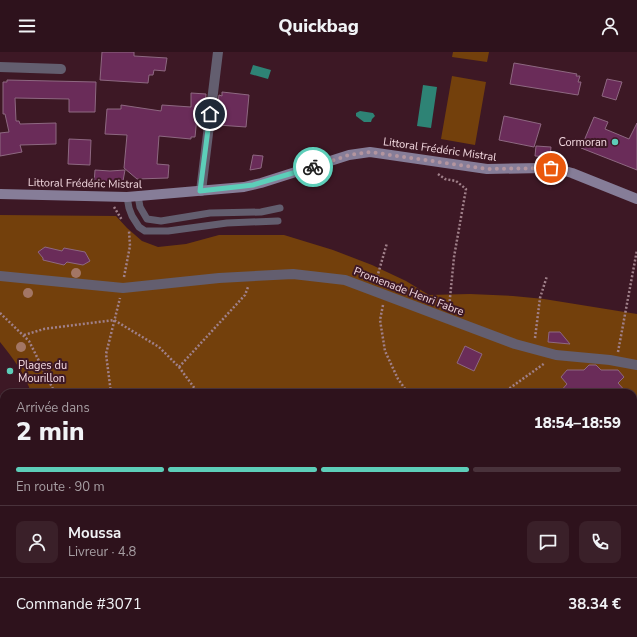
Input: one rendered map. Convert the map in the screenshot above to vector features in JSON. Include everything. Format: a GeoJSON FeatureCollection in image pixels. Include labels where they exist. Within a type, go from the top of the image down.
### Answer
{"type":"FeatureCollection","features":[{"type":"Feature","properties":{"kind":"main road","name":"Littoral Frédéric Mistral"},"geometry":{"type":"LineString","coordinates":[[0,194],[128,197],[253,185],[349,155],[370,152],[487,169],[558,169],[572,173],[637,199]]}},
{"type":"Feature","properties":{"kind":"street"},"geometry":{"type":"LineString","coordinates":[[200,191],[218,52]]}},
{"type":"Feature","properties":{"kind":"street"},"geometry":{"type":"LineString","coordinates":[[0,67],[61,69]]}},
{"type":"Feature","properties":{"kind":"street","name":"Promenade Henri Fabre"},"geometry":{"type":"LineString","coordinates":[[0,276],[123,288],[253,276],[292,274],[338,279],[345,280],[384,294],[516,344],[556,355],[637,365]]}},
{"type":"Feature","properties":{"kind":"lane"},"geometry":{"type":"LineString","coordinates":[[138,196],[140,207],[147,219],[161,221],[210,213],[261,212],[280,208]]}},
{"type":"Feature","properties":{"kind":"lane"},"geometry":{"type":"LineString","coordinates":[[128,197],[129,208],[132,216],[139,227],[145,231],[168,231],[227,224],[278,221]]}},
{"type":"Feature","properties":{"kind":"path"},"geometry":{"type":"LineString","coordinates":[[432,171],[445,178],[456,181],[466,189],[454,257],[449,294],[448,318]]}},
{"type":"Feature","properties":{"kind":"path"},"geometry":{"type":"LineString","coordinates":[[112,197],[114,210],[124,222]]}},
{"type":"Feature","properties":{"kind":"path"},"geometry":{"type":"LineString","coordinates":[[110,389],[106,354],[123,288],[130,246],[128,228]]}},
{"type":"Feature","properties":{"kind":"path"},"geometry":{"type":"LineString","coordinates":[[373,290],[386,243]]}},
{"type":"Feature","properties":{"kind":"path"},"geometry":{"type":"LineString","coordinates":[[616,362],[637,250]]}},
{"type":"Feature","properties":{"kind":"path"},"geometry":{"type":"LineString","coordinates":[[179,366],[245,294],[253,276]]}},
{"type":"Feature","properties":{"kind":"path"},"geometry":{"type":"LineString","coordinates":[[535,349],[536,324],[539,305],[547,276]]}},
{"type":"Feature","properties":{"kind":"path"},"geometry":{"type":"LineString","coordinates":[[384,294],[380,320],[385,351],[398,380],[405,389]]}},
{"type":"Feature","properties":{"kind":"path"},"geometry":{"type":"LineString","coordinates":[[0,313],[29,341],[53,389]]}},
{"type":"Feature","properties":{"kind":"path"},"geometry":{"type":"LineString","coordinates":[[24,335],[44,329],[114,320],[159,347],[179,366],[195,389]]}},
{"type":"Feature","properties":{"kind":"path"},"geometry":{"type":"LineString","coordinates":[[509,389],[556,355]]}},
{"type":"Feature","properties":{"kind":"shaded area"},"geometry":{"type":"Polygon","coordinates":[[[453,52],[489,52],[487,62],[452,57],[453,52]]]}},
{"type":"Feature","properties":{"kind":"shaded area"},"geometry":{"type":"Polygon","coordinates":[[[253,65],[271,70],[268,79],[250,74],[253,65]]]}},
{"type":"Feature","properties":{"kind":"shaded area"},"geometry":{"type":"Polygon","coordinates":[[[452,76],[486,82],[475,145],[441,139],[452,76]]]}},
{"type":"Feature","properties":{"kind":"shaded area"},"geometry":{"type":"Polygon","coordinates":[[[423,85],[437,87],[431,128],[417,126],[423,85]]]}},
{"type":"Feature","properties":{"kind":"shaded area"},"geometry":{"type":"Polygon","coordinates":[[[360,111],[373,113],[375,116],[371,122],[364,122],[356,116],[356,113],[360,111]]]}},
{"type":"Feature","properties":{"kind":"shaded area"},"geometry":{"type":"Polygon","coordinates":[[[0,215],[116,216],[142,241],[158,247],[186,244],[219,235],[284,235],[333,250],[372,265],[406,281],[429,295],[470,294],[513,296],[544,299],[637,314],[637,389],[30,389],[14,360],[0,342],[0,215]]]}},
{"type":"Feature","properties":{"kind":"building"},"geometry":{"type":"Polygon","coordinates":[[[102,52],[134,52],[134,56],[167,58],[165,71],[154,70],[153,75],[149,75],[148,83],[100,80],[102,52]]]}},
{"type":"Feature","properties":{"kind":"building"},"geometry":{"type":"Polygon","coordinates":[[[514,63],[577,74],[576,76],[580,76],[578,82],[581,82],[578,95],[510,84],[514,63]]]}},
{"type":"Feature","properties":{"kind":"building"},"geometry":{"type":"Polygon","coordinates":[[[607,79],[622,82],[616,100],[602,96],[607,79]]]}},
{"type":"Feature","properties":{"kind":"building"},"geometry":{"type":"Polygon","coordinates":[[[7,80],[96,82],[95,112],[69,112],[69,99],[15,98],[16,121],[19,121],[20,124],[56,123],[56,144],[20,145],[22,152],[0,156],[0,133],[9,132],[5,114],[3,114],[3,82],[7,82],[7,80]]]}},
{"type":"Feature","properties":{"kind":"building"},"geometry":{"type":"Polygon","coordinates":[[[222,92],[249,95],[246,127],[218,125],[219,118],[216,118],[219,95],[222,96],[222,92]]]}},
{"type":"Feature","properties":{"kind":"building"},"geometry":{"type":"Polygon","coordinates":[[[191,93],[206,94],[204,117],[197,117],[195,137],[191,137],[191,139],[159,136],[157,164],[169,165],[168,178],[137,179],[124,168],[127,135],[105,134],[107,109],[121,109],[121,105],[161,111],[162,105],[191,107],[191,93]]]}},
{"type":"Feature","properties":{"kind":"building"},"geometry":{"type":"Polygon","coordinates":[[[504,116],[541,124],[534,147],[499,140],[504,116]]]}},
{"type":"Feature","properties":{"kind":"building","name":"Cormoran"},"geometry":{"type":"Polygon","coordinates":[[[594,117],[608,122],[605,129],[629,139],[637,123],[637,170],[581,148],[594,117]]]}},
{"type":"Feature","properties":{"kind":"building"},"geometry":{"type":"Polygon","coordinates":[[[69,139],[91,140],[90,165],[68,164],[69,139]]]}},
{"type":"Feature","properties":{"kind":"building"},"geometry":{"type":"Polygon","coordinates":[[[536,146],[551,147],[550,157],[535,156],[536,146]]]}},
{"type":"Feature","properties":{"kind":"building"},"geometry":{"type":"Polygon","coordinates":[[[253,155],[263,156],[261,168],[250,170],[253,155]]]}},
{"type":"Feature","properties":{"kind":"building"},"geometry":{"type":"Polygon","coordinates":[[[95,170],[125,170],[123,181],[94,184],[95,170]]]}},
{"type":"Feature","properties":{"kind":"building"},"geometry":{"type":"Polygon","coordinates":[[[45,247],[62,251],[64,248],[85,252],[90,261],[83,265],[67,262],[64,265],[43,260],[38,252],[45,247]]]}},
{"type":"Feature","properties":{"kind":"building"},"geometry":{"type":"Polygon","coordinates":[[[549,332],[560,332],[570,344],[548,342],[549,332]]]}},
{"type":"Feature","properties":{"kind":"building"},"geometry":{"type":"Polygon","coordinates":[[[465,346],[482,354],[474,371],[457,363],[465,346]]]}},
{"type":"Feature","properties":{"kind":"building"},"geometry":{"type":"Polygon","coordinates":[[[589,365],[596,365],[601,370],[618,370],[624,377],[618,383],[623,389],[563,389],[567,384],[561,377],[567,370],[584,370],[589,365]]]}},
{"type":"Feature","properties":{"kind":"way so far"},"geometry":{"type":"LineString","coordinates":[[313,167],[349,155],[370,152],[493,170],[551,168]]}},
{"type":"Feature","properties":{"kind":"place","name":"Cormoran"},"geometry":{"type":"Point","coordinates":[615,142]}},
{"type":"Feature","properties":{"kind":"place","name":"Plages du Mourillon"},"geometry":{"type":"Point","coordinates":[10,371]}},
{"type":"Feature","properties":{"kind":"route"},"geometry":{"type":"LineString","coordinates":[[210,114],[200,191],[244,187],[271,181],[313,167]]}}]}
